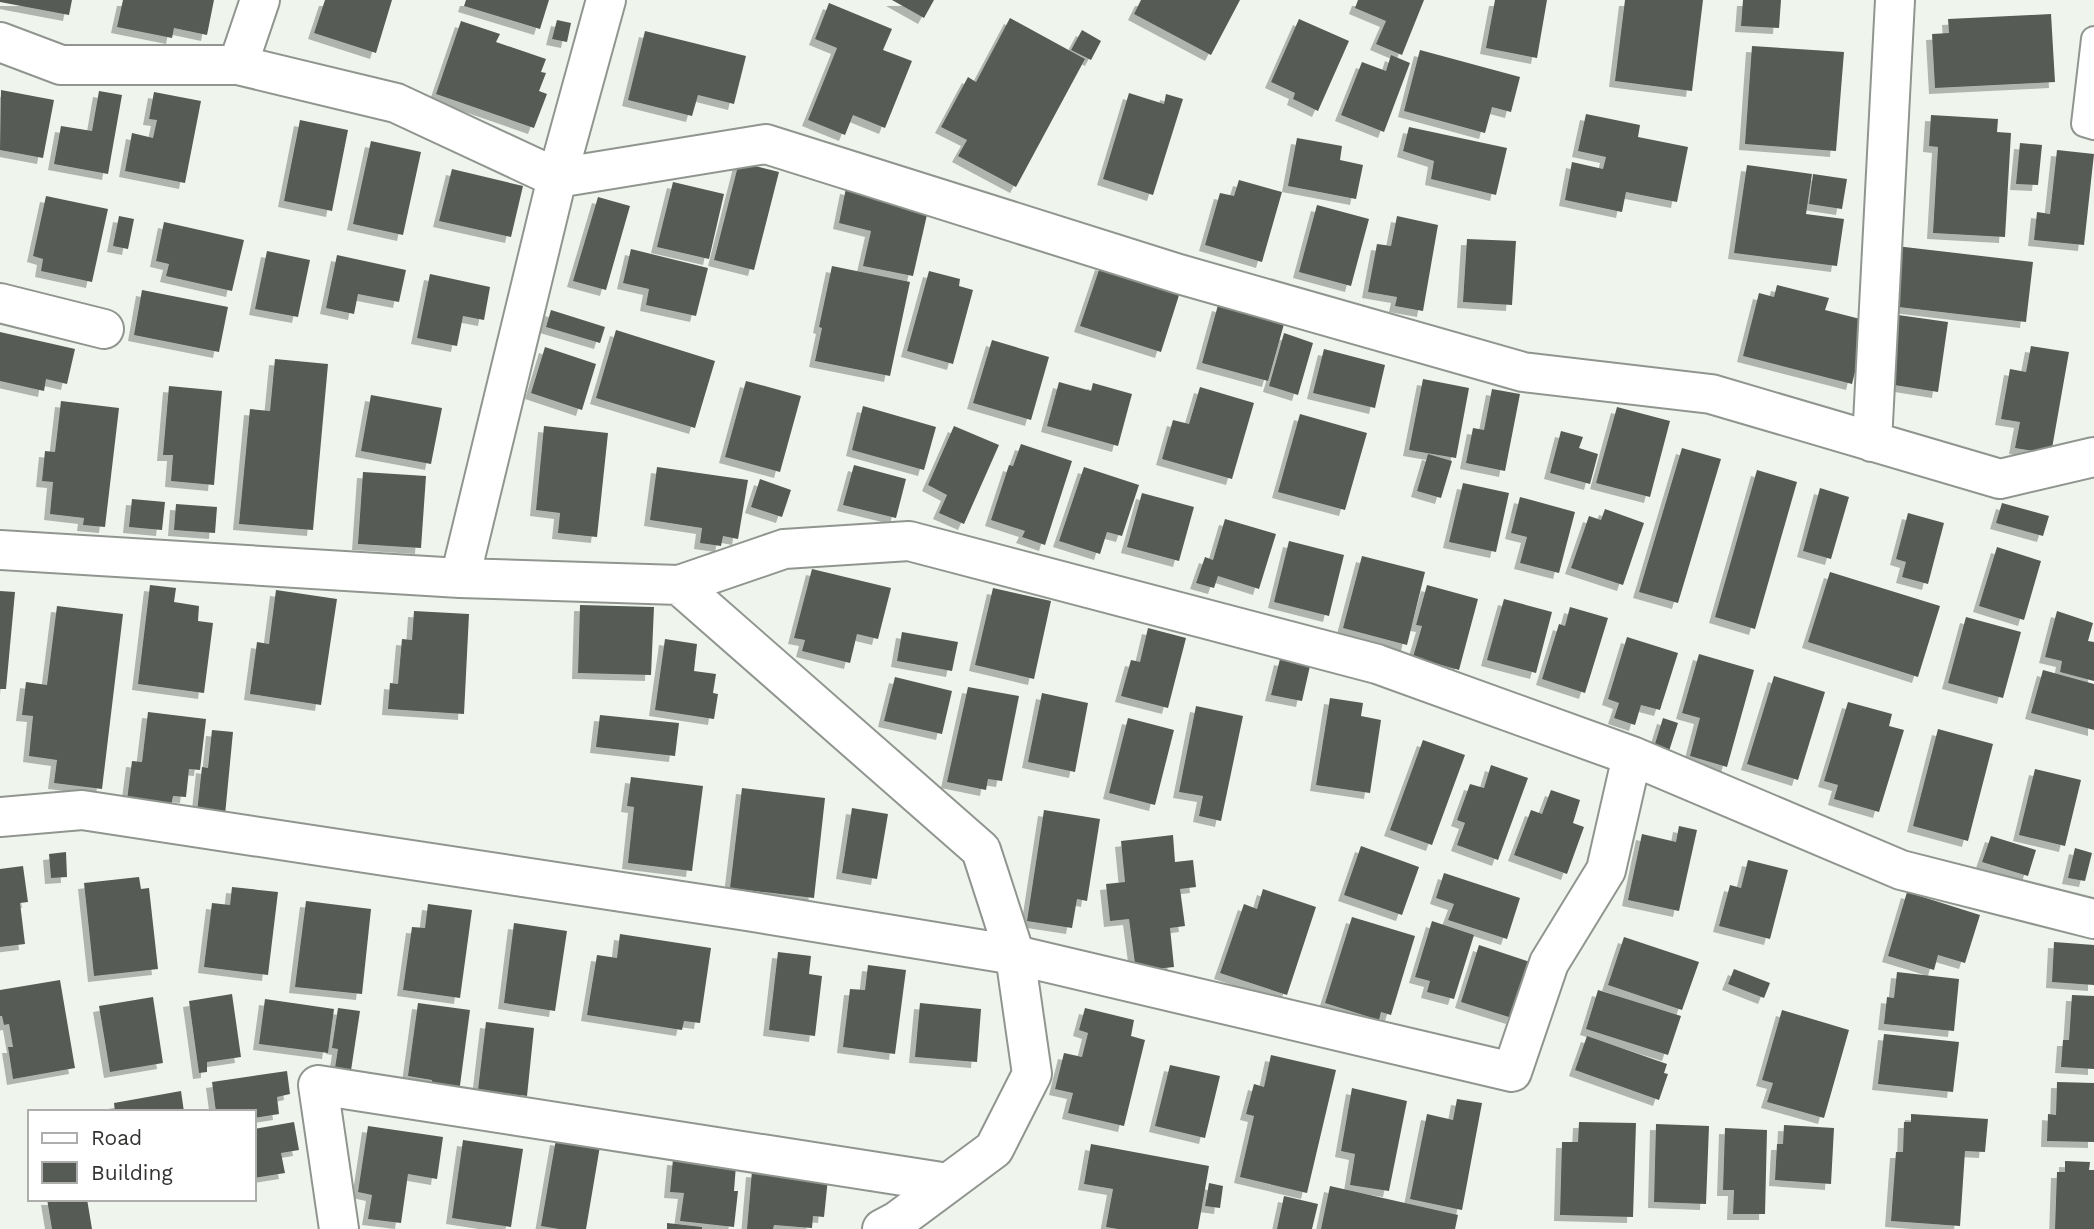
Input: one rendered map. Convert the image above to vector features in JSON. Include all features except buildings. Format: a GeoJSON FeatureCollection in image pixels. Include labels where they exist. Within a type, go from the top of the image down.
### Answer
{"type":"FeatureCollection","features":[{"type":"Feature","properties":{"kind":"street"},"geometry":{"type":"LineString","coordinates":[[238,65],[260,0]]}},
{"type":"Feature","properties":{"kind":"street"},"geometry":{"type":"LineString","coordinates":[[460,578],[557,178],[606,0]]}},
{"type":"Feature","properties":{"kind":"street"},"geometry":{"type":"LineString","coordinates":[[1872,442],[1895,0]]}},
{"type":"Feature","properties":{"kind":"street"},"geometry":{"type":"LineString","coordinates":[[0,41],[61,65],[238,65],[396,103],[557,178],[766,144],[1179,274],[1523,372],[1711,394],[2000,479],[2094,457]]}},
{"type":"Feature","properties":{"kind":"street"},"geometry":{"type":"LineString","coordinates":[[0,303],[104,329]]}},
{"type":"Feature","properties":{"kind":"street"},"geometry":{"type":"LineString","coordinates":[[0,550],[460,578],[679,585],[784,549],[909,541],[1377,664],[1632,756],[1901,870],[2094,919]]}},
{"type":"Feature","properties":{"kind":"street"},"geometry":{"type":"LineString","coordinates":[[679,585],[981,850],[1015,955],[1032,1074],[994,1149],[897,1221],[882,1229]]}},
{"type":"Feature","properties":{"kind":"street"},"geometry":{"type":"LineString","coordinates":[[0,817],[82,810],[747,911],[1015,955],[1511,1072],[1549,963],[1606,870],[1632,756]]}},
{"type":"Feature","properties":{"kind":"street"},"geometry":{"type":"LineString","coordinates":[[339,1229],[318,1085],[948,1183]]}},
{"type":"Feature","properties":{"kind":"lane"},"geometry":{"type":"LineString","coordinates":[[2094,38],[2084,124],[2094,127]]}}]}
